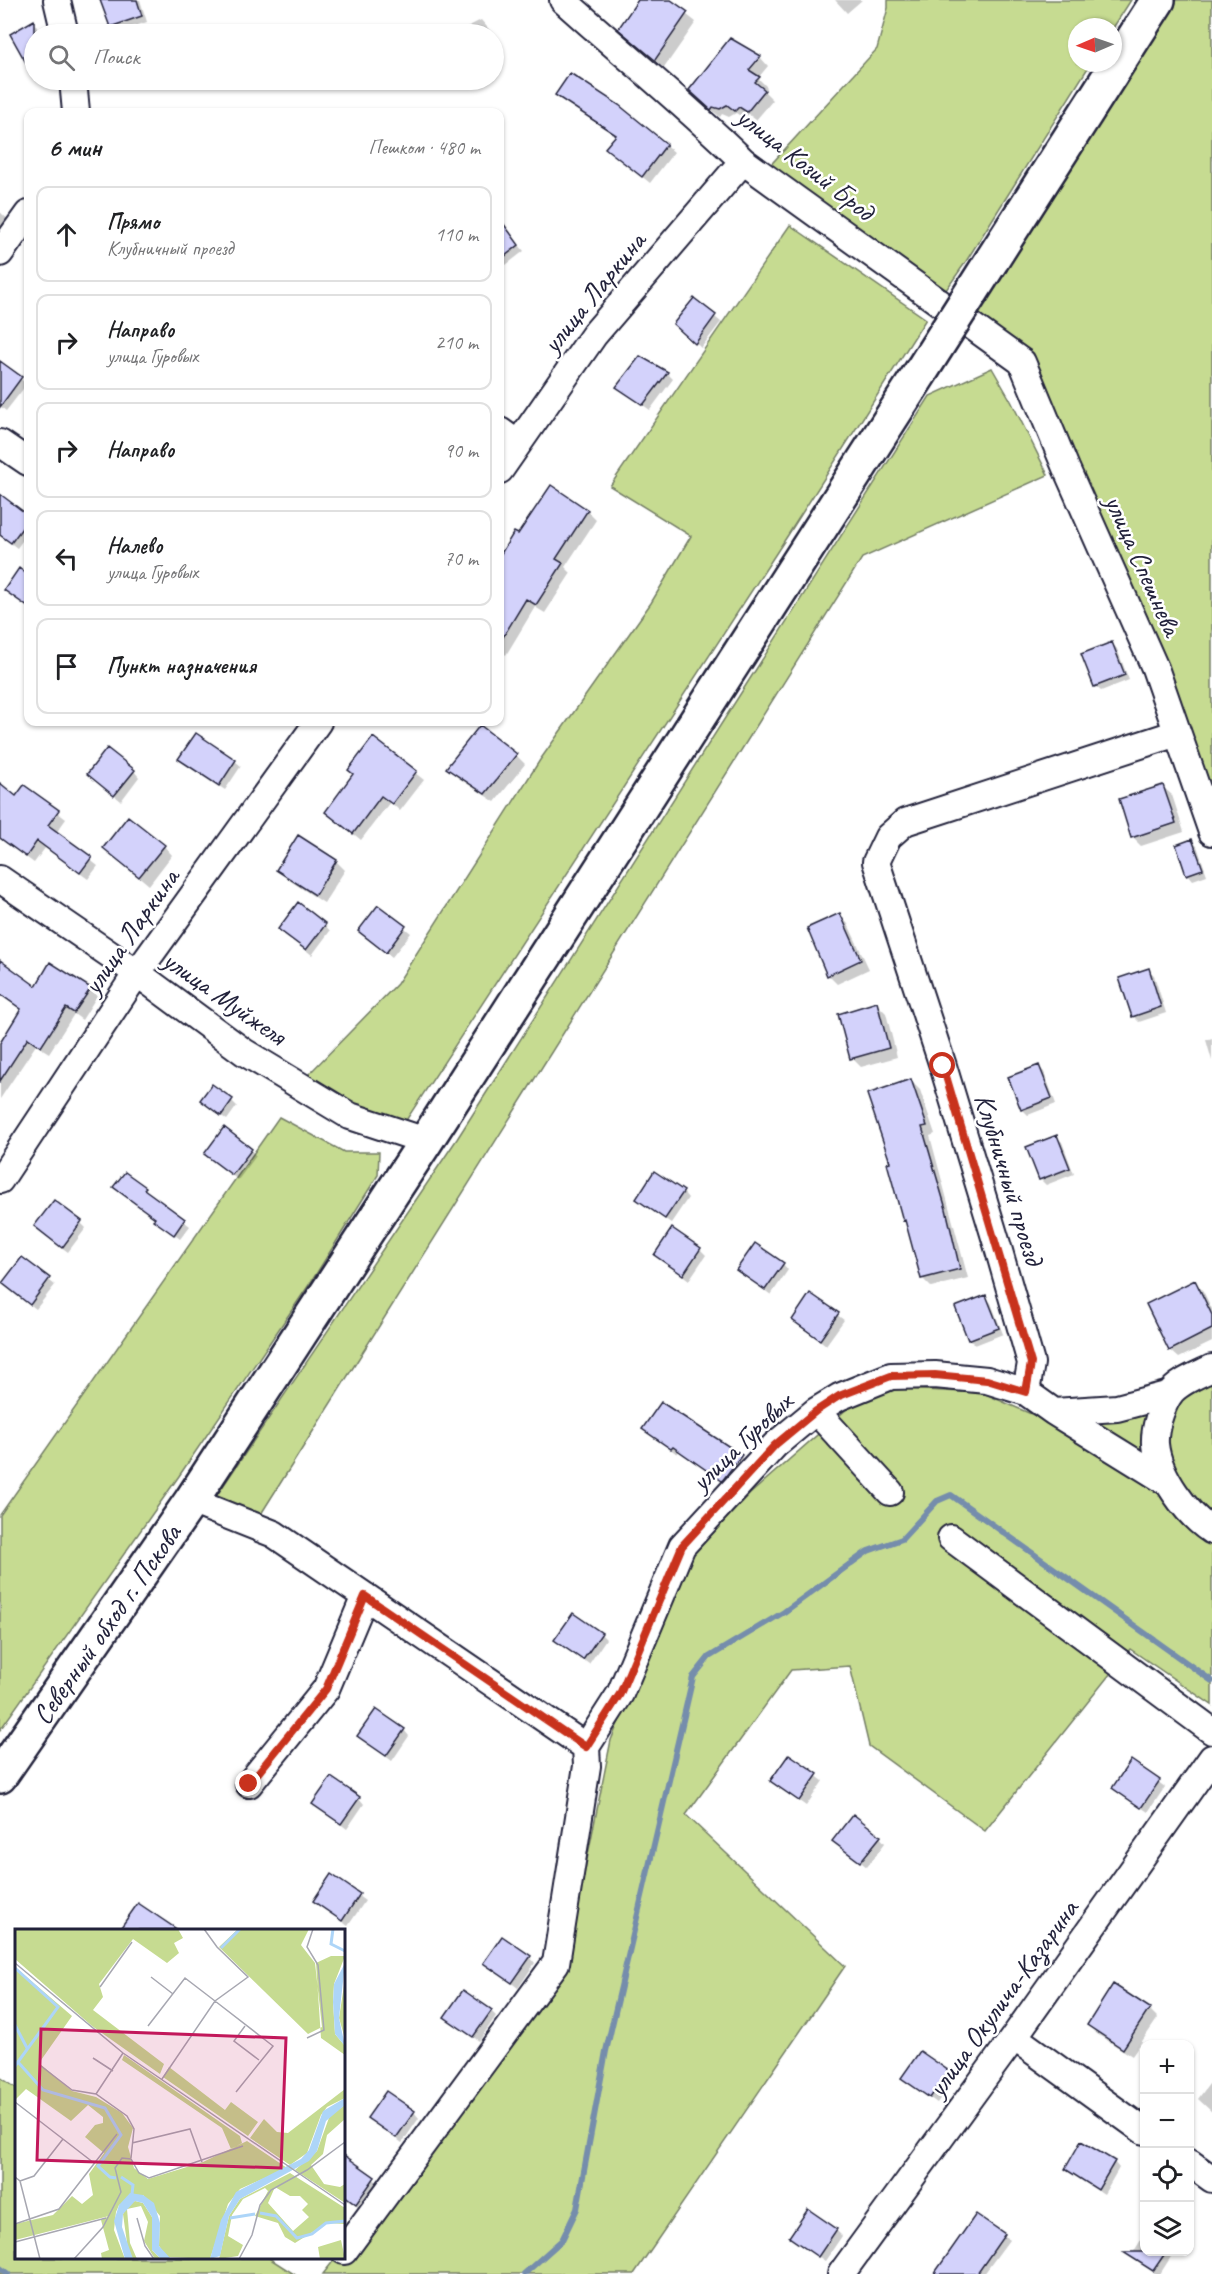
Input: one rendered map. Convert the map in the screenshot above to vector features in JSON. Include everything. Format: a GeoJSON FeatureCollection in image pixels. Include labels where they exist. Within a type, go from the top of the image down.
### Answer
{"type":"FeatureCollection","features":[{"type":"Feature","properties":{"kind":"highway","name":"Северный обход г. Пскова"},"geometry":{"type":"LineString","coordinates":[[0,1776],[191,1501],[426,1141],[1154,5]]}},
{"type":"Feature","properties":{"kind":"street"},"geometry":{"type":"LineString","coordinates":[[57,0],[63,24]]}},
{"type":"Feature","properties":{"kind":"street","name":"улица Козий Брод"},"geometry":{"type":"LineString","coordinates":[[563,0],[704,123],[743,161],[1022,362]]}},
{"type":"Feature","properties":{"kind":"street"},"geometry":{"type":"LineString","coordinates":[[74,90],[76,108]]}},
{"type":"Feature","properties":{"kind":"street","name":"улица Ларкина"},"geometry":{"type":"LineString","coordinates":[[504,456],[509,438],[743,161]]}},
{"type":"Feature","properties":{"kind":"street"},"geometry":{"type":"LineString","coordinates":[[0,253],[24,220]]}},
{"type":"Feature","properties":{"kind":"street","name":"улица Спешнева"},"geometry":{"type":"LineString","coordinates":[[1022,362],[1066,468],[1155,668],[1212,832]]}},
{"type":"Feature","properties":{"kind":"street"},"geometry":{"type":"LineString","coordinates":[[0,443],[24,459]]}},
{"type":"Feature","properties":{"kind":"street","name":"улица Ларкина"},"geometry":{"type":"LineString","coordinates":[[0,1180],[137,973],[315,726]]}},
{"type":"Feature","properties":{"kind":"street","name":"Клубничный проезд"},"geometry":{"type":"LineString","coordinates":[[1026,1392],[1031,1363],[943,1066],[876,862],[888,837],[905,822],[1178,734]]}},
{"type":"Feature","properties":{"kind":"street","name":"улица Муйжеля"},"geometry":{"type":"LineString","coordinates":[[0,879],[137,973],[244,1052],[350,1116],[426,1141]]}},
{"type":"Feature","properties":{"kind":"street"},"geometry":{"type":"LineString","coordinates":[[1054,1412],[1117,1408],[1170,1394],[1185,1382],[1212,1368]]}},
{"type":"Feature","properties":{"kind":"street","name":"улица Гуровых"},"geometry":{"type":"LineString","coordinates":[[586,1747],[620,1694],[682,1546],[775,1445],[816,1411],[839,1396],[891,1376],[935,1375],[987,1380],[1026,1392],[1167,1482]]}},
{"type":"Feature","properties":{"kind":"street"},"geometry":{"type":"LineString","coordinates":[[1170,1394],[1160,1415],[1155,1443],[1167,1482],[1187,1509],[1212,1531]]}},
{"type":"Feature","properties":{"kind":"street"},"geometry":{"type":"LineString","coordinates":[[816,1411],[890,1492]]}},
{"type":"Feature","properties":{"kind":"street"},"geometry":{"type":"LineString","coordinates":[[191,1501],[274,1534],[586,1747],[587,1766],[556,1963],[345,2249]]}},
{"type":"Feature","properties":{"kind":"street"},"geometry":{"type":"LineString","coordinates":[[951,1538],[1212,1731]]}},
{"type":"Feature","properties":{"kind":"street"},"geometry":{"type":"LineString","coordinates":[[249,1784],[326,1689],[365,1596]]}},
{"type":"Feature","properties":{"kind":"street","name":"улица Окулича-Казарина"},"geometry":{"type":"LineString","coordinates":[[841,2274],[1014,2037],[1212,1758]]}},
{"type":"Feature","properties":{"kind":"street"},"geometry":{"type":"LineString","coordinates":[[1014,2037],[1140,2128]]}},
{"type":"Feature","properties":{"kind":"street"},"geometry":{"type":"LineString","coordinates":[[1194,2166],[1212,2180]]}},
{"type":"Feature","properties":{"kind":"green space"},"geometry":{"type":"Polygon","coordinates":[[[888,0],[1131,0],[1119,18],[1068,18],[1068,72],[1085,72],[965,263],[939,300],[764,172],[877,49],[888,0]]]}},
{"type":"Feature","properties":{"kind":"green space"},"geometry":{"type":"Polygon","coordinates":[[[1177,0],[1212,0],[1212,821],[1014,365],[973,326],[981,307],[1177,0]]]}},
{"type":"Feature","properties":{"kind":"green space"},"geometry":{"type":"Polygon","coordinates":[[[790,225],[926,319],[405,1122],[355,1110],[305,1078],[397,984],[540,760],[651,603],[691,536],[610,486],[790,225]]]}},
{"type":"Feature","properties":{"kind":"green space"},"geometry":{"type":"Polygon","coordinates":[[[992,368],[1048,475],[862,558],[261,1514],[215,1498],[457,1139],[930,396],[992,368]]]}},
{"type":"Feature","properties":{"kind":"green space"},"geometry":{"type":"Polygon","coordinates":[[[279,1117],[344,1152],[379,1152],[378,1175],[313,1279],[179,1476],[0,1730],[0,1515],[279,1117]]]}},
{"type":"Feature","properties":{"kind":"green space"},"geometry":{"type":"Polygon","coordinates":[[[1212,1381],[1212,1705],[1130,1649],[985,1831],[869,1746],[850,1666],[791,1670],[686,1815],[845,1966],[634,2274],[323,2274],[335,2259],[345,2259],[345,2246],[565,1969],[611,1740],[689,1558],[750,1494],[856,1401],[884,1388],[983,1393],[1061,1427],[1212,1381]]]}},
{"type":"Feature","properties":{"kind":"green space"},"geometry":{"type":"Polygon","coordinates":[[[0,2077],[15,2087],[15,2259],[271,2259],[294,2274],[0,2274],[0,2077]]]}},
{"type":"Feature","properties":{"kind":"building"},"geometry":{"type":"Polygon","coordinates":[[[100,0],[137,0],[142,16],[119,24],[109,24],[100,0]]]}},
{"type":"Feature","properties":{"kind":"building"},"geometry":{"type":"Polygon","coordinates":[[[638,0],[671,0],[688,12],[655,60],[618,29],[638,0]]]}},
{"type":"Feature","properties":{"kind":"building"},"geometry":{"type":"Polygon","coordinates":[[[24,26],[24,59],[10,34],[24,26]]]}},
{"type":"Feature","properties":{"kind":"building"},"geometry":{"type":"Polygon","coordinates":[[[730,38],[761,56],[749,70],[760,77],[755,82],[765,90],[747,112],[739,107],[735,111],[727,105],[720,109],[713,107],[711,110],[689,90],[730,38]]]}},
{"type":"Feature","properties":{"kind":"building"},"geometry":{"type":"Polygon","coordinates":[[[570,73],[619,105],[667,144],[642,177],[605,148],[616,135],[555,95],[570,73]]]}},
{"type":"Feature","properties":{"kind":"building"},"geometry":{"type":"Polygon","coordinates":[[[504,224],[519,245],[504,257],[504,224]]]}},
{"type":"Feature","properties":{"kind":"building"},"geometry":{"type":"Polygon","coordinates":[[[694,298],[716,315],[695,344],[673,324],[694,298]]]}},
{"type":"Feature","properties":{"kind":"building"},"geometry":{"type":"Polygon","coordinates":[[[640,356],[668,372],[643,405],[616,387],[640,356]]]}},
{"type":"Feature","properties":{"kind":"building"},"geometry":{"type":"Polygon","coordinates":[[[0,361],[22,377],[0,407],[0,361]]]}},
{"type":"Feature","properties":{"kind":"building"},"geometry":{"type":"Polygon","coordinates":[[[551,485],[588,510],[556,559],[563,563],[536,605],[526,599],[504,635],[504,548],[514,532],[518,534],[551,485]]]}},
{"type":"Feature","properties":{"kind":"building"},"geometry":{"type":"Polygon","coordinates":[[[0,494],[24,512],[24,525],[11,543],[0,535],[0,494]]]}},
{"type":"Feature","properties":{"kind":"building"},"geometry":{"type":"Polygon","coordinates":[[[19,568],[24,572],[24,604],[4,590],[19,568]]]}},
{"type":"Feature","properties":{"kind":"building"},"geometry":{"type":"Polygon","coordinates":[[[1112,642],[1125,675],[1094,687],[1081,654],[1112,642]]]}},
{"type":"Feature","properties":{"kind":"building"},"geometry":{"type":"Polygon","coordinates":[[[479,726],[517,754],[485,794],[446,768],[479,726]]]}},
{"type":"Feature","properties":{"kind":"building"},"geometry":{"type":"Polygon","coordinates":[[[196,733],[236,760],[219,786],[178,759],[196,733]]]}},
{"type":"Feature","properties":{"kind":"building"},"geometry":{"type":"Polygon","coordinates":[[[373,737],[417,771],[392,804],[381,796],[353,834],[325,812],[353,774],[348,770],[373,737]]]}},
{"type":"Feature","properties":{"kind":"building"},"geometry":{"type":"Polygon","coordinates":[[[107,748],[135,770],[114,796],[87,774],[107,748]]]}},
{"type":"Feature","properties":{"kind":"building"},"geometry":{"type":"Polygon","coordinates":[[[0,783],[16,796],[24,785],[59,810],[48,825],[92,857],[80,873],[37,841],[26,857],[0,838],[0,783]]]}},
{"type":"Feature","properties":{"kind":"building"},"geometry":{"type":"Polygon","coordinates":[[[1163,785],[1176,823],[1131,838],[1119,799],[1163,785]]]}},
{"type":"Feature","properties":{"kind":"building"},"geometry":{"type":"Polygon","coordinates":[[[128,816],[165,845],[139,877],[103,848],[128,816]]]}},
{"type":"Feature","properties":{"kind":"building"},"geometry":{"type":"Polygon","coordinates":[[[298,835],[337,860],[315,895],[276,870],[298,835]]]}},
{"type":"Feature","properties":{"kind":"building"},"geometry":{"type":"Polygon","coordinates":[[[1192,839],[1203,869],[1186,875],[1176,845],[1192,839]]]}},
{"type":"Feature","properties":{"kind":"building"},"geometry":{"type":"Polygon","coordinates":[[[298,902],[326,924],[306,950],[278,929],[298,902]]]}},
{"type":"Feature","properties":{"kind":"building"},"geometry":{"type":"Polygon","coordinates":[[[378,905],[406,926],[386,953],[358,931],[378,905]]]}},
{"type":"Feature","properties":{"kind":"building"},"geometry":{"type":"Polygon","coordinates":[[[840,913],[861,960],[827,976],[807,928],[840,913]]]}},
{"type":"Feature","properties":{"kind":"building"},"geometry":{"type":"Polygon","coordinates":[[[0,960],[36,986],[50,962],[91,988],[74,1013],[66,1008],[41,1047],[28,1038],[0,1081],[0,1043],[21,1009],[0,994],[0,960]]]}},
{"type":"Feature","properties":{"kind":"building"},"geometry":{"type":"Polygon","coordinates":[[[1149,968],[1161,1007],[1132,1017],[1119,978],[1149,968]]]}},
{"type":"Feature","properties":{"kind":"building"},"geometry":{"type":"Polygon","coordinates":[[[877,1002],[889,1048],[850,1059],[838,1014],[877,1002]]]}},
{"type":"Feature","properties":{"kind":"building"},"geometry":{"type":"Polygon","coordinates":[[[1039,1065],[1052,1098],[1021,1110],[1008,1077],[1039,1065]]]}},
{"type":"Feature","properties":{"kind":"building"},"geometry":{"type":"Polygon","coordinates":[[[911,1079],[927,1126],[922,1127],[946,1209],[960,1269],[921,1279],[887,1163],[890,1162],[867,1094],[911,1079]]]}},
{"type":"Feature","properties":{"kind":"building"},"geometry":{"type":"Polygon","coordinates":[[[212,1084],[233,1099],[221,1116],[200,1100],[212,1084]]]}},
{"type":"Feature","properties":{"kind":"building"},"geometry":{"type":"Polygon","coordinates":[[[224,1127],[252,1149],[232,1175],[204,1154],[224,1127]]]}},
{"type":"Feature","properties":{"kind":"building"},"geometry":{"type":"Polygon","coordinates":[[[1057,1135],[1070,1168],[1039,1180],[1026,1147],[1057,1135]]]}},
{"type":"Feature","properties":{"kind":"building"},"geometry":{"type":"Polygon","coordinates":[[[654,1171],[684,1191],[665,1219],[636,1199],[654,1171]]]}},
{"type":"Feature","properties":{"kind":"building"},"geometry":{"type":"Polygon","coordinates":[[[125,1172],[185,1219],[174,1235],[113,1187],[125,1172]]]}},
{"type":"Feature","properties":{"kind":"building"},"geometry":{"type":"Polygon","coordinates":[[[54,1200],[82,1221],[62,1248],[34,1226],[54,1200]]]}},
{"type":"Feature","properties":{"kind":"building"},"geometry":{"type":"Polygon","coordinates":[[[672,1228],[701,1248],[683,1275],[654,1255],[672,1228]]]}},
{"type":"Feature","properties":{"kind":"building"},"geometry":{"type":"Polygon","coordinates":[[[755,1243],[784,1263],[765,1290],[736,1270],[755,1243]]]}},
{"type":"Feature","properties":{"kind":"building"},"geometry":{"type":"Polygon","coordinates":[[[22,1257],[50,1278],[30,1305],[2,1283],[22,1257]]]}},
{"type":"Feature","properties":{"kind":"building"},"geometry":{"type":"Polygon","coordinates":[[[1195,1280],[1212,1315],[1212,1329],[1169,1351],[1146,1304],[1195,1280]]]}},
{"type":"Feature","properties":{"kind":"building"},"geometry":{"type":"Polygon","coordinates":[[[810,1293],[839,1313],[820,1340],[792,1320],[810,1293]]]}},
{"type":"Feature","properties":{"kind":"building"},"geometry":{"type":"Polygon","coordinates":[[[986,1295],[999,1328],[968,1340],[955,1307],[986,1295]]]}},
{"type":"Feature","properties":{"kind":"building"},"geometry":{"type":"Polygon","coordinates":[[[661,1402],[742,1455],[722,1481],[673,1447],[671,1449],[642,1429],[661,1402]]]}},
{"type":"Feature","properties":{"kind":"building"},"geometry":{"type":"Polygon","coordinates":[[[573,1613],[602,1633],[583,1660],[554,1640],[573,1613]]]}},
{"type":"Feature","properties":{"kind":"building"},"geometry":{"type":"Polygon","coordinates":[[[376,1709],[405,1729],[386,1756],[357,1736],[376,1709]]]}},
{"type":"Feature","properties":{"kind":"building"},"geometry":{"type":"Polygon","coordinates":[[[789,1754],[818,1774],[799,1801],[770,1781],[789,1754]]]}},
{"type":"Feature","properties":{"kind":"building"},"geometry":{"type":"Polygon","coordinates":[[[1131,1760],[1160,1780],[1141,1808],[1112,1788],[1131,1760]]]}},
{"type":"Feature","properties":{"kind":"building"},"geometry":{"type":"Polygon","coordinates":[[[331,1777],[360,1797],[341,1824],[312,1804],[331,1777]]]}},
{"type":"Feature","properties":{"kind":"building"},"geometry":{"type":"Polygon","coordinates":[[[853,1814],[881,1836],[860,1862],[832,1841],[853,1814]]]}},
{"type":"Feature","properties":{"kind":"building"},"geometry":{"type":"Polygon","coordinates":[[[331,1874],[360,1894],[342,1921],[313,1901],[331,1874]]]}},
{"type":"Feature","properties":{"kind":"building"},"geometry":{"type":"Polygon","coordinates":[[[138,1903],[177,1929],[120,1929],[138,1903]]]}},
{"type":"Feature","properties":{"kind":"building"},"geometry":{"type":"Polygon","coordinates":[[[502,1936],[531,1956],[512,1983],[483,1963],[502,1936]]]}},
{"type":"Feature","properties":{"kind":"building"},"geometry":{"type":"Polygon","coordinates":[[[1113,1984],[1150,2008],[1123,2049],[1087,2025],[1113,1984]]]}},
{"type":"Feature","properties":{"kind":"building"},"geometry":{"type":"Polygon","coordinates":[[[463,1990],[492,2010],[473,2037],[444,2017],[463,1990]]]}},
{"type":"Feature","properties":{"kind":"building"},"geometry":{"type":"Polygon","coordinates":[[[920,2051],[949,2071],[930,2098],[901,2078],[920,2051]]]}},
{"type":"Feature","properties":{"kind":"building"},"geometry":{"type":"Polygon","coordinates":[[[386,2091],[415,2111],[396,2138],[367,2118],[386,2091]]]}},
{"type":"Feature","properties":{"kind":"building"},"geometry":{"type":"Polygon","coordinates":[[[1081,2141],[1115,2161],[1098,2190],[1065,2169],[1081,2141]]]}},
{"type":"Feature","properties":{"kind":"building"},"geometry":{"type":"Polygon","coordinates":[[[345,2156],[375,2177],[356,2204],[345,2196],[345,2156]]]}},
{"type":"Feature","properties":{"kind":"building"},"geometry":{"type":"Polygon","coordinates":[[[808,2209],[837,2229],[818,2257],[789,2237],[808,2209]]]}},
{"type":"Feature","properties":{"kind":"building"},"geometry":{"type":"Polygon","coordinates":[[[976,2214],[1005,2234],[977,2274],[934,2274],[976,2214]]]}},
{"type":"Feature","properties":{"kind":"building"},"geometry":{"type":"Polygon","coordinates":[[[1123,2252],[1140,2252],[1140,2256],[1163,2256],[1153,2271],[1123,2252]]]}},
{"type":"Feature","properties":{"kind":"waterway"},"geometry":{"type":"LineString","coordinates":[[524,2274],[562,2240],[577,2209],[606,2051],[693,1677],[709,1657],[784,1612],[868,1551],[902,1539],[937,1501],[951,1495],[1212,1681]]}},
{"type":"Feature","properties":{"kind":"waterway"},"geometry":{"type":"LineString","coordinates":[[0,2268],[8,2274]]}},
{"type":"Feature","properties":{"kind":"route"},"geometry":{"type":"LineString","coordinates":[[249,1784],[326,1689],[365,1596],[586,1747],[620,1694],[682,1546],[775,1445],[816,1411],[839,1396],[891,1376],[935,1375],[987,1380],[1026,1392],[1031,1363],[943,1066]]}}]}
